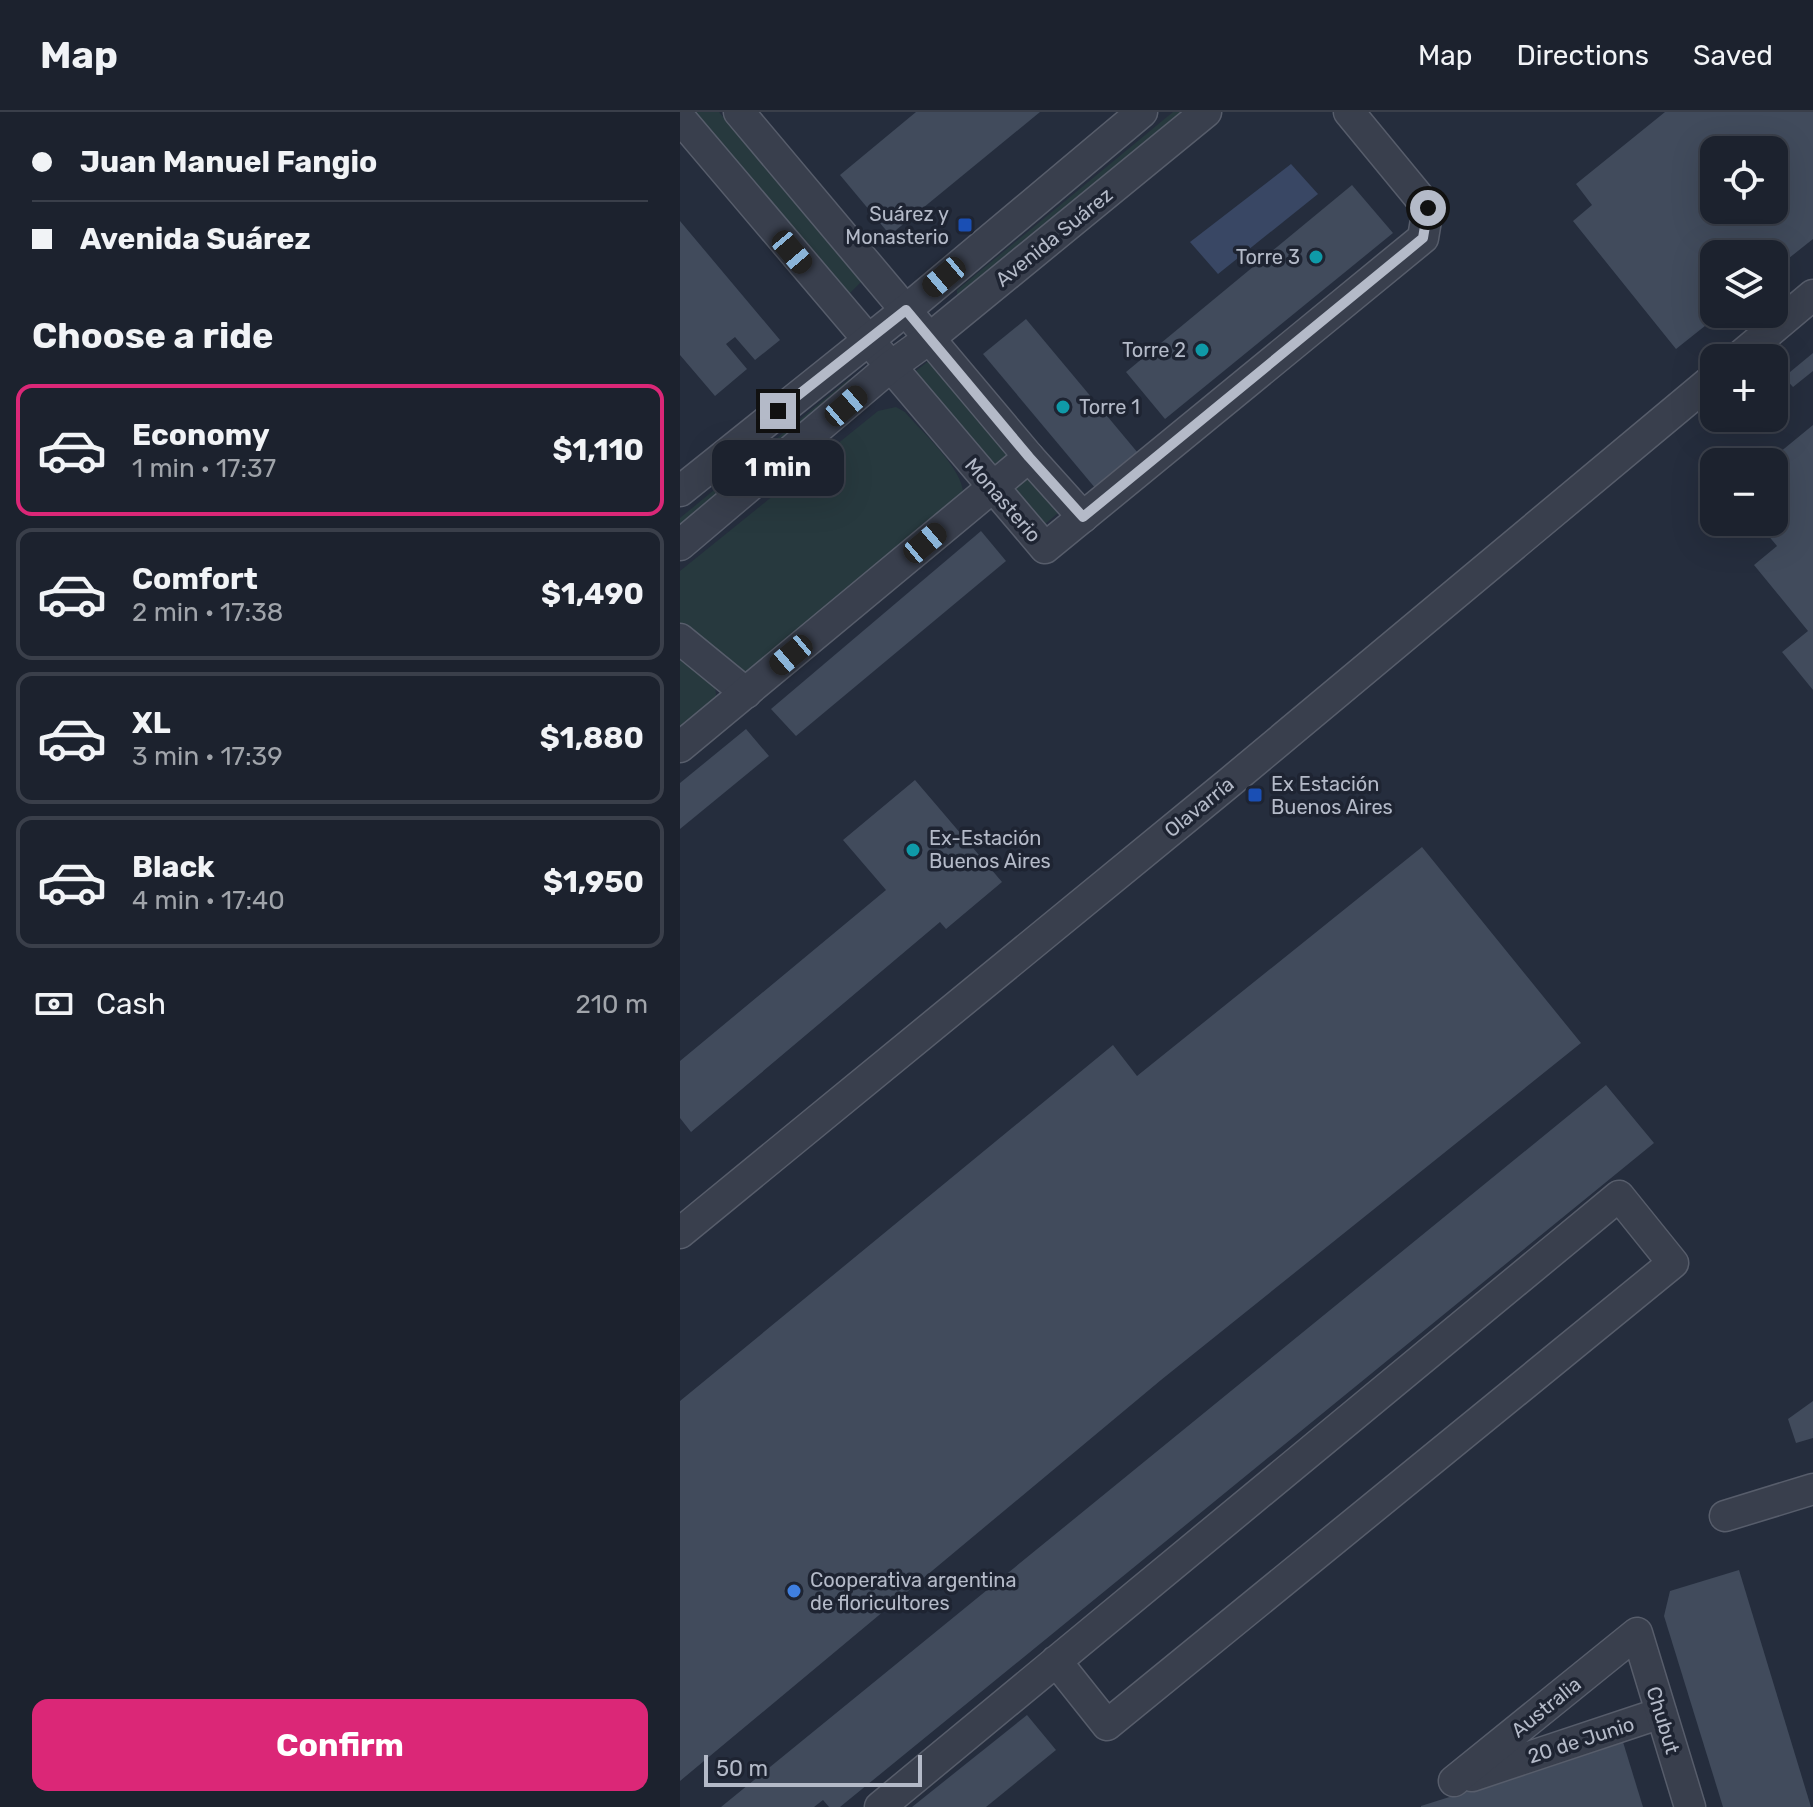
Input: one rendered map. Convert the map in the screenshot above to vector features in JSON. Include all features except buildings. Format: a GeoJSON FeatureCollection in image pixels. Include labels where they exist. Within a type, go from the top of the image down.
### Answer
{"type":"FeatureCollection","features":[{"type":"Feature","properties":{"kind":"street"},"geometry":{"type":"LineString","coordinates":[[739,112],[1083,517],[1423,238],[1428,208],[1349,112]]}},
{"type":"Feature","properties":{"kind":"street","name":"Avenida Suárez"},"geometry":{"type":"LineString","coordinates":[[680,491],[906,310],[1142,112]]}},
{"type":"Feature","properties":{"kind":"street","name":"Avenida Suárez"},"geometry":{"type":"LineString","coordinates":[[680,545],[890,367],[930,338],[1206,112]]}},
{"type":"Feature","properties":{"kind":"street","name":"Monasterio"},"geometry":{"type":"LineString","coordinates":[[680,118],[1045,548],[1083,517]]}},
{"type":"Feature","properties":{"kind":"street"},"geometry":{"type":"LineString","coordinates":[[1755,344],[1813,295]]}},
{"type":"Feature","properties":{"kind":"street","name":"Olavarría"},"geometry":{"type":"LineString","coordinates":[[680,1233],[1234,779],[1700,390]]}},
{"type":"Feature","properties":{"kind":"street"},"geometry":{"type":"LineString","coordinates":[[680,747],[1029,457]]}},
{"type":"Feature","properties":{"kind":"street"},"geometry":{"type":"LineString","coordinates":[[680,639],[746,693]]}},
{"type":"Feature","properties":{"kind":"street"},"geometry":{"type":"LineString","coordinates":[[880,1807],[1056,1661],[1619,1196],[1673,1263],[1107,1725],[1056,1661]]}},
{"type":"Feature","properties":{"kind":"street"},"geometry":{"type":"LineString","coordinates":[[1725,1516],[1813,1489]]}},
{"type":"Feature","properties":{"kind":"street","name":"Chubut"},"geometry":{"type":"LineString","coordinates":[[1637,1633],[1690,1807]]}},
{"type":"Feature","properties":{"kind":"street","name":"Australia"},"geometry":{"type":"LineString","coordinates":[[1454,1781],[1637,1633]]}},
{"type":"Feature","properties":{"kind":"street","name":"20 de Junio"},"geometry":{"type":"LineString","coordinates":[[1454,1781],[1661,1713]]}},
{"type":"Feature","properties":{"kind":"shaded area"},"geometry":{"type":"Polygon","coordinates":[[[692,112],[719,112],[862,281],[843,300],[692,112]]]}},
{"type":"Feature","properties":{"kind":"shaded area"},"geometry":{"type":"Polygon","coordinates":[[[1173,112],[1187,112],[961,297],[957,294],[957,290],[1173,112]]]}},
{"type":"Feature","properties":{"kind":"shaded area"},"geometry":{"type":"Polygon","coordinates":[[[931,359],[1008,454],[989,469],[912,374],[931,359]]]}},
{"type":"Feature","properties":{"kind":"shaded area"},"geometry":{"type":"Polygon","coordinates":[[[849,379],[853,381],[680,530],[680,518],[849,379]]]}},
{"type":"Feature","properties":{"kind":"shaded area"},"geometry":{"type":"Polygon","coordinates":[[[896,407],[905,412],[951,464],[962,487],[963,497],[752,673],[735,674],[680,630],[680,571],[878,411],[896,407]]]}},
{"type":"Feature","properties":{"kind":"shaded area"},"geometry":{"type":"Polygon","coordinates":[[[1024,473],[1058,513],[1043,526],[1008,486],[1024,473]]]}},
{"type":"Feature","properties":{"kind":"shaded area"},"geometry":{"type":"Polygon","coordinates":[[[680,649],[714,681],[717,701],[680,735],[680,649]]]}},
{"type":"Feature","properties":{"kind":"water"},"geometry":{"type":"Polygon","coordinates":[[[1291,164],[1318,194],[1218,274],[1190,242],[1291,164]]]}},
{"type":"Feature","properties":{"kind":"place","name":"Suárez y Monasterio"},"geometry":{"type":"Point","coordinates":[965,225]}},
{"type":"Feature","properties":{"kind":"place","name":"Torre 3"},"geometry":{"type":"Point","coordinates":[1316,257]}},
{"type":"Feature","properties":{"kind":"place","name":"Torre 2"},"geometry":{"type":"Point","coordinates":[1202,350]}},
{"type":"Feature","properties":{"kind":"place","name":"Torre 1"},"geometry":{"type":"Point","coordinates":[1063,407]}},
{"type":"Feature","properties":{"kind":"place","name":"Ex Estación Buenos Aires"},"geometry":{"type":"Point","coordinates":[1255,795]}},
{"type":"Feature","properties":{"kind":"place","name":"Ex-Estación Buenos Aires"},"geometry":{"type":"Point","coordinates":[913,850]}},
{"type":"Feature","properties":{"kind":"place","name":"Cooperativa argentina de floricultores"},"geometry":{"type":"Point","coordinates":[794,1591]}},
{"type":"Feature","properties":{"kind":"route"},"geometry":{"type":"LineString","coordinates":[[778,411],[906,310],[1083,517],[1423,238],[1428,208]]}}]}
